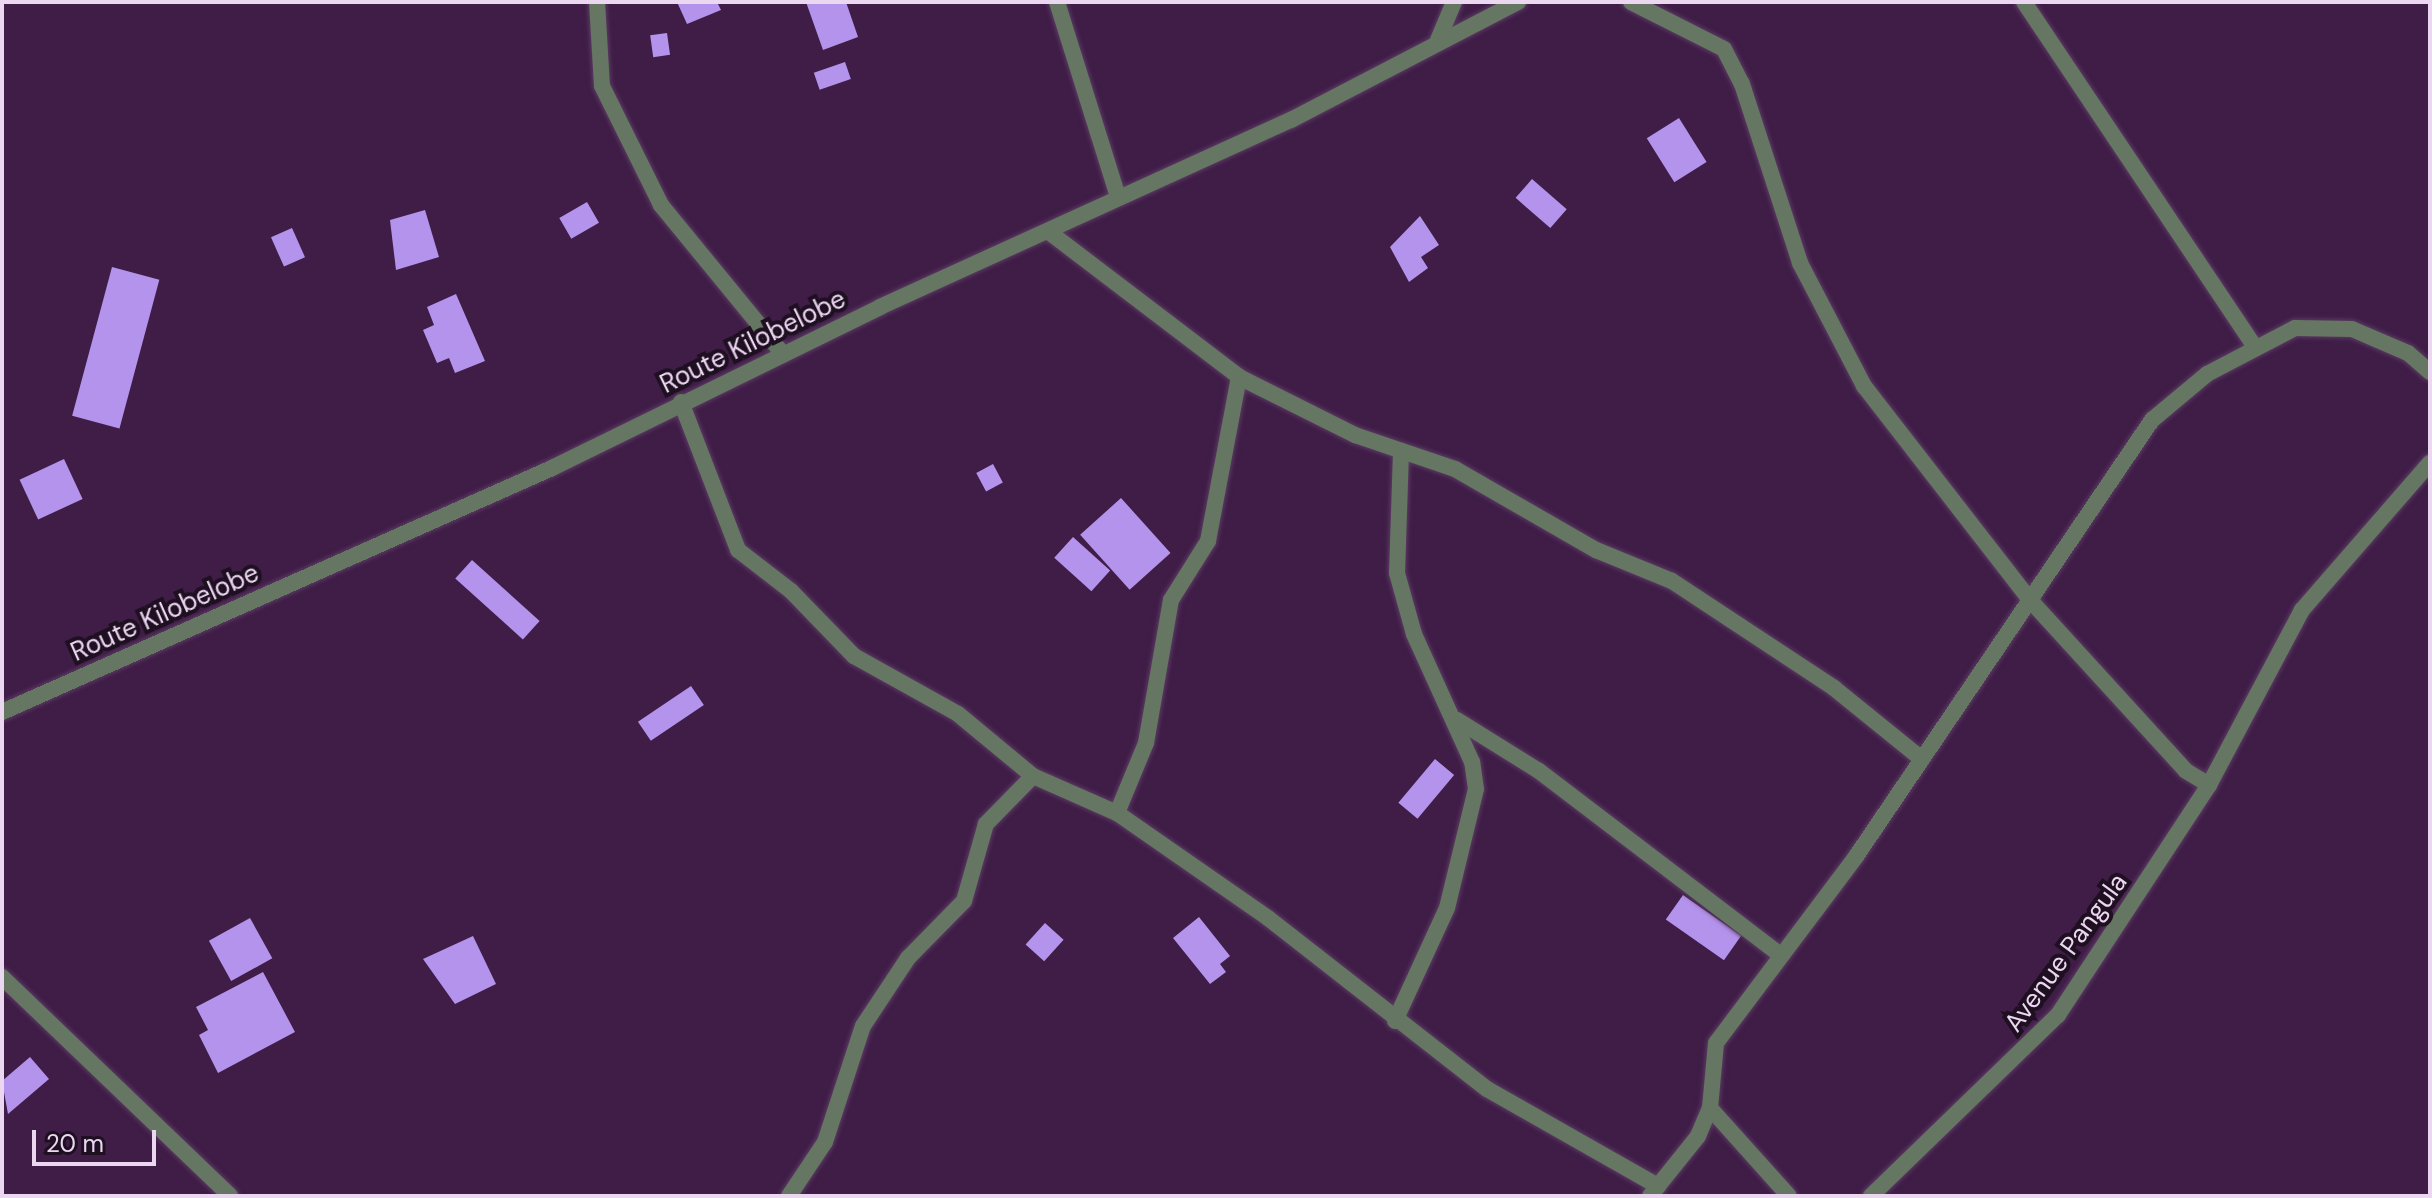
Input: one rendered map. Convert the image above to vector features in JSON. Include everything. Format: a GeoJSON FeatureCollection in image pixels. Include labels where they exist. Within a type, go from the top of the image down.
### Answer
{"type":"FeatureCollection","features":[{"type":"Feature","properties":{"kind":"street"},"geometry":{"type":"LineString","coordinates":[[597,2],[602,86],[661,205],[783,354]]}},
{"type":"Feature","properties":{"kind":"street"},"geometry":{"type":"LineString","coordinates":[[1057,2],[1118,197]]}},
{"type":"Feature","properties":{"kind":"street"},"geometry":{"type":"LineString","coordinates":[[1438,40],[1454,2]]}},
{"type":"Feature","properties":{"kind":"street","name":"Route Kilobelobe"},"geometry":{"type":"LineString","coordinates":[[2,712],[552,468],[681,402],[1118,197],[1291,120],[1438,40],[1518,2]]}},
{"type":"Feature","properties":{"kind":"street"},"geometry":{"type":"LineString","coordinates":[[1631,2],[1724,49],[1742,84],[1800,263],[1864,386],[2030,600],[2186,771],[2209,785]]}},
{"type":"Feature","properties":{"kind":"street"},"geometry":{"type":"LineString","coordinates":[[2024,2],[2254,345]]}},
{"type":"Feature","properties":{"kind":"street"},"geometry":{"type":"LineString","coordinates":[[1049,232],[1239,377],[1303,413],[1455,469],[1596,550],[1717,606],[1918,756]]}},
{"type":"Feature","properties":{"kind":"street"},"geometry":{"type":"LineString","coordinates":[[681,402],[749,563],[791,591],[854,656],[958,714],[1033,776],[1117,813],[1268,918],[1395,1021],[1487,1089],[1654,1191],[1710,1108],[1716,1043],[1779,954],[1857,855],[1918,756],[2030,600],[2152,420],[2254,345],[2295,328],[2352,329],[2408,353],[2430,372]]}},
{"type":"Feature","properties":{"kind":"street"},"geometry":{"type":"LineString","coordinates":[[1117,813],[1146,743],[1171,600],[1208,541],[1239,377]]}},
{"type":"Feature","properties":{"kind":"street"},"geometry":{"type":"LineString","coordinates":[[1395,1021],[1465,854],[1476,789],[1457,720],[1414,634],[1397,573],[1401,451]]}},
{"type":"Feature","properties":{"kind":"street","name":"Avenue Pangula"},"geometry":{"type":"LineString","coordinates":[[1871,1196],[2058,1015],[2209,785],[2302,610],[2430,463]]}},
{"type":"Feature","properties":{"kind":"street"},"geometry":{"type":"LineString","coordinates":[[1457,720],[1539,771],[1779,954]]}},
{"type":"Feature","properties":{"kind":"street"},"geometry":{"type":"LineString","coordinates":[[789,1196],[825,1142],[863,1026],[908,958],[964,901],[986,824],[1033,776]]}},
{"type":"Feature","properties":{"kind":"street"},"geometry":{"type":"LineString","coordinates":[[2,977],[230,1196]]}},
{"type":"Feature","properties":{"kind":"street"},"geometry":{"type":"LineString","coordinates":[[1710,1108],[1789,1196]]}},
{"type":"Feature","properties":{"kind":"building"},"geometry":{"type":"Polygon","coordinates":[[[677,2],[717,2],[721,10],[687,24],[677,2]]]}},
{"type":"Feature","properties":{"kind":"building"},"geometry":{"type":"Polygon","coordinates":[[[806,2],[846,2],[858,37],[823,50],[806,2]]]}},
{"type":"Feature","properties":{"kind":"building"},"geometry":{"type":"Polygon","coordinates":[[[667,33],[670,55],[653,57],[650,35],[667,33]]]}},
{"type":"Feature","properties":{"kind":"building"},"geometry":{"type":"Polygon","coordinates":[[[845,62],[851,79],[820,90],[814,73],[845,62]]]}},
{"type":"Feature","properties":{"kind":"building"},"geometry":{"type":"Polygon","coordinates":[[[1679,118],[1707,162],[1674,182],[1647,138],[1679,118]]]}},
{"type":"Feature","properties":{"kind":"building"},"geometry":{"type":"Polygon","coordinates":[[[1532,179],[1567,209],[1550,228],[1516,198],[1532,179]]]}},
{"type":"Feature","properties":{"kind":"building"},"geometry":{"type":"Polygon","coordinates":[[[587,202],[599,223],[571,239],[559,218],[587,202]]]}},
{"type":"Feature","properties":{"kind":"building"},"geometry":{"type":"Polygon","coordinates":[[[425,210],[439,257],[396,270],[390,220],[425,210]]]}},
{"type":"Feature","properties":{"kind":"building"},"geometry":{"type":"Polygon","coordinates":[[[1420,216],[1439,245],[1421,257],[1428,268],[1409,282],[1390,247],[1420,216]]]}},
{"type":"Feature","properties":{"kind":"building"},"geometry":{"type":"Polygon","coordinates":[[[292,228],[305,257],[284,267],[271,237],[292,228]]]}},
{"type":"Feature","properties":{"kind":"building"},"geometry":{"type":"Polygon","coordinates":[[[112,267],[159,280],[119,428],[72,416],[112,267]]]}},
{"type":"Feature","properties":{"kind":"building"},"geometry":{"type":"Polygon","coordinates":[[[456,294],[485,361],[455,373],[449,358],[437,363],[423,330],[434,325],[427,307],[456,294]]]}},
{"type":"Feature","properties":{"kind":"building"},"geometry":{"type":"Polygon","coordinates":[[[64,459],[83,499],[38,520],[20,480],[64,459]]]}},
{"type":"Feature","properties":{"kind":"building"},"geometry":{"type":"Polygon","coordinates":[[[993,464],[1003,483],[986,491],[976,473],[993,464]]]}},
{"type":"Feature","properties":{"kind":"building"},"geometry":{"type":"Polygon","coordinates":[[[1121,498],[1171,553],[1130,590],[1080,535],[1121,498]]]}},
{"type":"Feature","properties":{"kind":"building"},"geometry":{"type":"Polygon","coordinates":[[[1073,537],[1110,570],[1091,591],[1054,558],[1073,537]]]}},
{"type":"Feature","properties":{"kind":"building"},"geometry":{"type":"Polygon","coordinates":[[[472,560],[540,621],[523,639],[455,579],[472,560]]]}},
{"type":"Feature","properties":{"kind":"building"},"geometry":{"type":"Polygon","coordinates":[[[691,686],[704,705],[651,741],[638,722],[691,686]]]}},
{"type":"Feature","properties":{"kind":"building"},"geometry":{"type":"Polygon","coordinates":[[[1435,759],[1454,775],[1418,819],[1398,803],[1435,759]]]}},
{"type":"Feature","properties":{"kind":"building"},"geometry":{"type":"Polygon","coordinates":[[[1683,895],[1741,936],[1724,960],[1666,920],[1683,895]]]}},
{"type":"Feature","properties":{"kind":"building"},"geometry":{"type":"Polygon","coordinates":[[[1199,917],[1230,956],[1220,964],[1226,972],[1210,984],[1173,938],[1199,917]]]}},
{"type":"Feature","properties":{"kind":"building"},"geometry":{"type":"Polygon","coordinates":[[[250,918],[272,958],[231,981],[209,941],[250,918]]]}},
{"type":"Feature","properties":{"kind":"building"},"geometry":{"type":"Polygon","coordinates":[[[1045,923],[1064,940],[1044,961],[1026,945],[1045,923]]]}},
{"type":"Feature","properties":{"kind":"building"},"geometry":{"type":"Polygon","coordinates":[[[473,936],[496,984],[455,1004],[423,959],[473,936]]]}},
{"type":"Feature","properties":{"kind":"building"},"geometry":{"type":"Polygon","coordinates":[[[263,972],[295,1032],[218,1073],[199,1035],[208,1030],[196,1007],[263,972]]]}},
{"type":"Feature","properties":{"kind":"building"},"geometry":{"type":"Polygon","coordinates":[[[30,1057],[49,1079],[8,1114],[2,1081],[30,1057]]]}}]}
